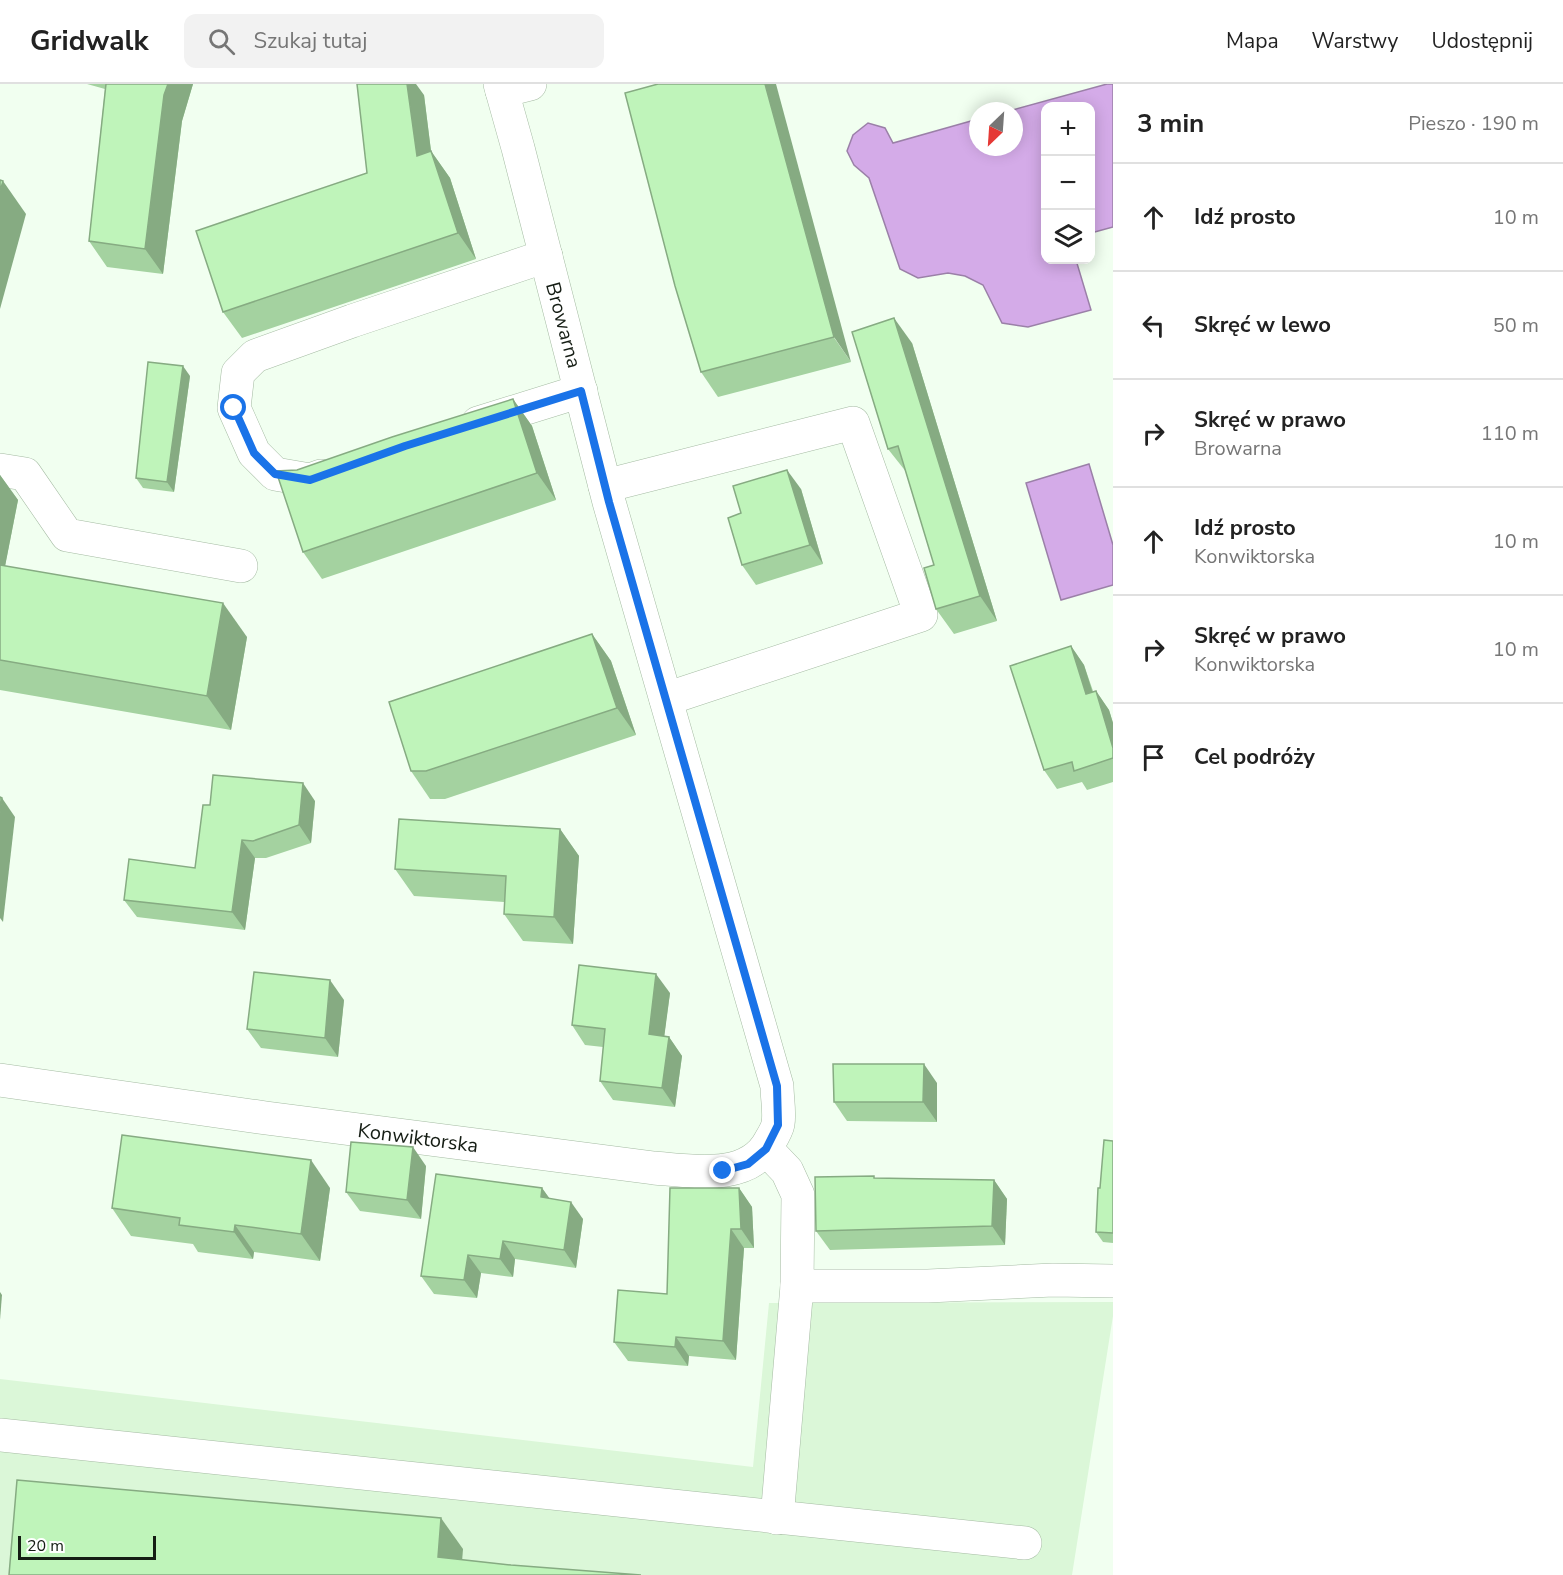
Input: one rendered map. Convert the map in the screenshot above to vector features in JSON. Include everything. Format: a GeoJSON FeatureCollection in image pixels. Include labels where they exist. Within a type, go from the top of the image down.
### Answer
{"type":"FeatureCollection","features":[{"type":"Feature","properties":{"kind":"street","name":"Browarna"},"geometry":{"type":"LineString","coordinates":[[511,86],[546,256],[605,486],[777,1086],[778,1125],[766,1149]]}},
{"type":"Feature","properties":{"kind":"street"},"geometry":{"type":"LineString","coordinates":[[352,465],[310,480],[275,474],[254,453],[234,408],[238,373],[255,356],[546,256]]}},
{"type":"Feature","properties":{"kind":"street"},"geometry":{"type":"LineString","coordinates":[[449,432],[581,391]]}},
{"type":"Feature","properties":{"kind":"street"},"geometry":{"type":"LineString","coordinates":[[605,486],[853,423],[921,615],[666,699]]}},
{"type":"Feature","properties":{"kind":"street"},"geometry":{"type":"LineString","coordinates":[[0,470],[25,474],[67,535],[241,566]]}},
{"type":"Feature","properties":{"kind":"street","name":"Konwiktorska"},"geometry":{"type":"LineString","coordinates":[[0,1080],[266,1118],[665,1169],[723,1171],[748,1164],[766,1149]]}},
{"type":"Feature","properties":{"kind":"street"},"geometry":{"type":"LineString","coordinates":[[766,1149],[787,1171],[798,1194],[797,1286],[777,1518]]}},
{"type":"Feature","properties":{"kind":"street"},"geometry":{"type":"LineString","coordinates":[[797,1286],[928,1286],[1053,1280],[1113,1281]]}},
{"type":"Feature","properties":{"kind":"street"},"geometry":{"type":"LineString","coordinates":[[0,1436],[1025,1543]]}},
{"type":"Feature","properties":{"kind":"shaded area"},"geometry":{"type":"Polygon","coordinates":[[[1113,84],[1113,227],[1095,232],[1095,102],[1042,102],[1113,84]]]}},
{"type":"Feature","properties":{"kind":"shaded area"},"geometry":{"type":"Polygon","coordinates":[[[1041,102],[1041,264],[1077,264],[1091,310],[1028,327],[1002,323],[983,285],[965,276],[948,273],[918,278],[900,269],[869,178],[854,165],[847,151],[853,135],[868,123],[885,128],[893,143],[969,122],[969,156],[1023,156],[1023,107],[1041,102]]]}},
{"type":"Feature","properties":{"kind":"shaded area"},"geometry":{"type":"Polygon","coordinates":[[[1089,464],[1113,545],[1113,585],[1061,600],[1026,483],[1089,464]]]}},
{"type":"Feature","properties":{"kind":"shaded area"},"geometry":{"type":"Polygon","coordinates":[[[1113,1302],[1113,1316],[1072,1575],[0,1575],[0,1379],[753,1467],[769,1303],[1113,1302]]]}},
{"type":"Feature","properties":{"kind":"building"},"geometry":{"type":"Polygon","coordinates":[[[106,84],[168,84],[164,95],[145,249],[89,241],[106,84]]]}},
{"type":"Feature","properties":{"kind":"building"},"geometry":{"type":"Polygon","coordinates":[[[357,84],[407,84],[417,156],[431,151],[458,233],[223,312],[196,231],[367,173],[357,84]]]}},
{"type":"Feature","properties":{"kind":"building"},"geometry":{"type":"Polygon","coordinates":[[[658,84],[765,84],[834,337],[701,372],[675,286],[625,93],[658,84]]]}},
{"type":"Feature","properties":{"kind":"building"},"geometry":{"type":"Polygon","coordinates":[[[894,318],[980,596],[936,609],[924,568],[934,565],[898,446],[888,449],[852,332],[894,318]]]}},
{"type":"Feature","properties":{"kind":"building"},"geometry":{"type":"Polygon","coordinates":[[[148,362],[183,366],[167,482],[136,478],[148,362]]]}},
{"type":"Feature","properties":{"kind":"building"},"geometry":{"type":"Polygon","coordinates":[[[513,399],[537,473],[303,552],[276,471],[297,470],[513,399]]]}},
{"type":"Feature","properties":{"kind":"building"},"geometry":{"type":"Polygon","coordinates":[[[787,470],[810,545],[742,565],[728,518],[741,513],[733,486],[787,470]]]}},
{"type":"Feature","properties":{"kind":"building"},"geometry":{"type":"Polygon","coordinates":[[[0,565],[223,603],[207,696],[0,660],[0,565]]]}},
{"type":"Feature","properties":{"kind":"building"},"geometry":{"type":"Polygon","coordinates":[[[592,634],[617,708],[426,771],[411,771],[389,702],[592,634]]]}},
{"type":"Feature","properties":{"kind":"building"},"geometry":{"type":"Polygon","coordinates":[[[1071,646],[1086,694],[1096,691],[1113,748],[1113,758],[1074,771],[1072,762],[1044,770],[1010,666],[1071,646]]]}},
{"type":"Feature","properties":{"kind":"building"},"geometry":{"type":"Polygon","coordinates":[[[213,775],[303,783],[299,825],[253,841],[242,840],[232,912],[124,900],[129,859],[195,868],[203,805],[210,805],[213,775]]]}},
{"type":"Feature","properties":{"kind":"building"},"geometry":{"type":"Polygon","coordinates":[[[399,819],[560,829],[554,917],[504,914],[506,876],[395,869],[399,819]]]}},
{"type":"Feature","properties":{"kind":"building"},"geometry":{"type":"Polygon","coordinates":[[[579,965],[656,974],[649,1034],[669,1037],[662,1088],[600,1081],[605,1029],[572,1025],[579,965]]]}},
{"type":"Feature","properties":{"kind":"building"},"geometry":{"type":"Polygon","coordinates":[[[254,972],[330,980],[325,1038],[247,1029],[254,972]]]}},
{"type":"Feature","properties":{"kind":"building"},"geometry":{"type":"Polygon","coordinates":[[[833,1064],[924,1064],[923,1102],[834,1102],[833,1064]]]}},
{"type":"Feature","properties":{"kind":"building"},"geometry":{"type":"Polygon","coordinates":[[[122,1135],[311,1160],[301,1234],[235,1225],[234,1232],[179,1225],[180,1218],[112,1208],[122,1135]]]}},
{"type":"Feature","properties":{"kind":"building"},"geometry":{"type":"Polygon","coordinates":[[[1104,1140],[1113,1141],[1113,1233],[1096,1232],[1098,1188],[1100,1188],[1104,1140]]]}},
{"type":"Feature","properties":{"kind":"building"},"geometry":{"type":"Polygon","coordinates":[[[351,1142],[413,1147],[407,1200],[346,1192],[351,1142]]]}},
{"type":"Feature","properties":{"kind":"building"},"geometry":{"type":"Polygon","coordinates":[[[436,1174],[542,1188],[541,1197],[571,1202],[564,1250],[503,1241],[500,1259],[468,1255],[464,1280],[421,1276],[436,1174]]]}},
{"type":"Feature","properties":{"kind":"building"},"geometry":{"type":"Polygon","coordinates":[[[874,1176],[874,1178],[994,1180],[992,1226],[816,1231],[815,1177],[874,1176]]]}},
{"type":"Feature","properties":{"kind":"building"},"geometry":{"type":"Polygon","coordinates":[[[670,1188],[739,1188],[741,1229],[731,1229],[723,1341],[676,1337],[675,1347],[614,1342],[618,1290],[667,1294],[670,1188]]]}},
{"type":"Feature","properties":{"kind":"building"},"geometry":{"type":"Polygon","coordinates":[[[17,1480],[441,1518],[438,1557],[641,1575],[9,1575],[17,1480]]]}},
{"type":"Feature","properties":{"kind":"route"},"geometry":{"type":"LineString","coordinates":[[234,408],[254,453],[275,474],[310,480],[405,446],[581,391],[609,502],[777,1086],[778,1125],[766,1149],[748,1164],[723,1171]]}}]}
